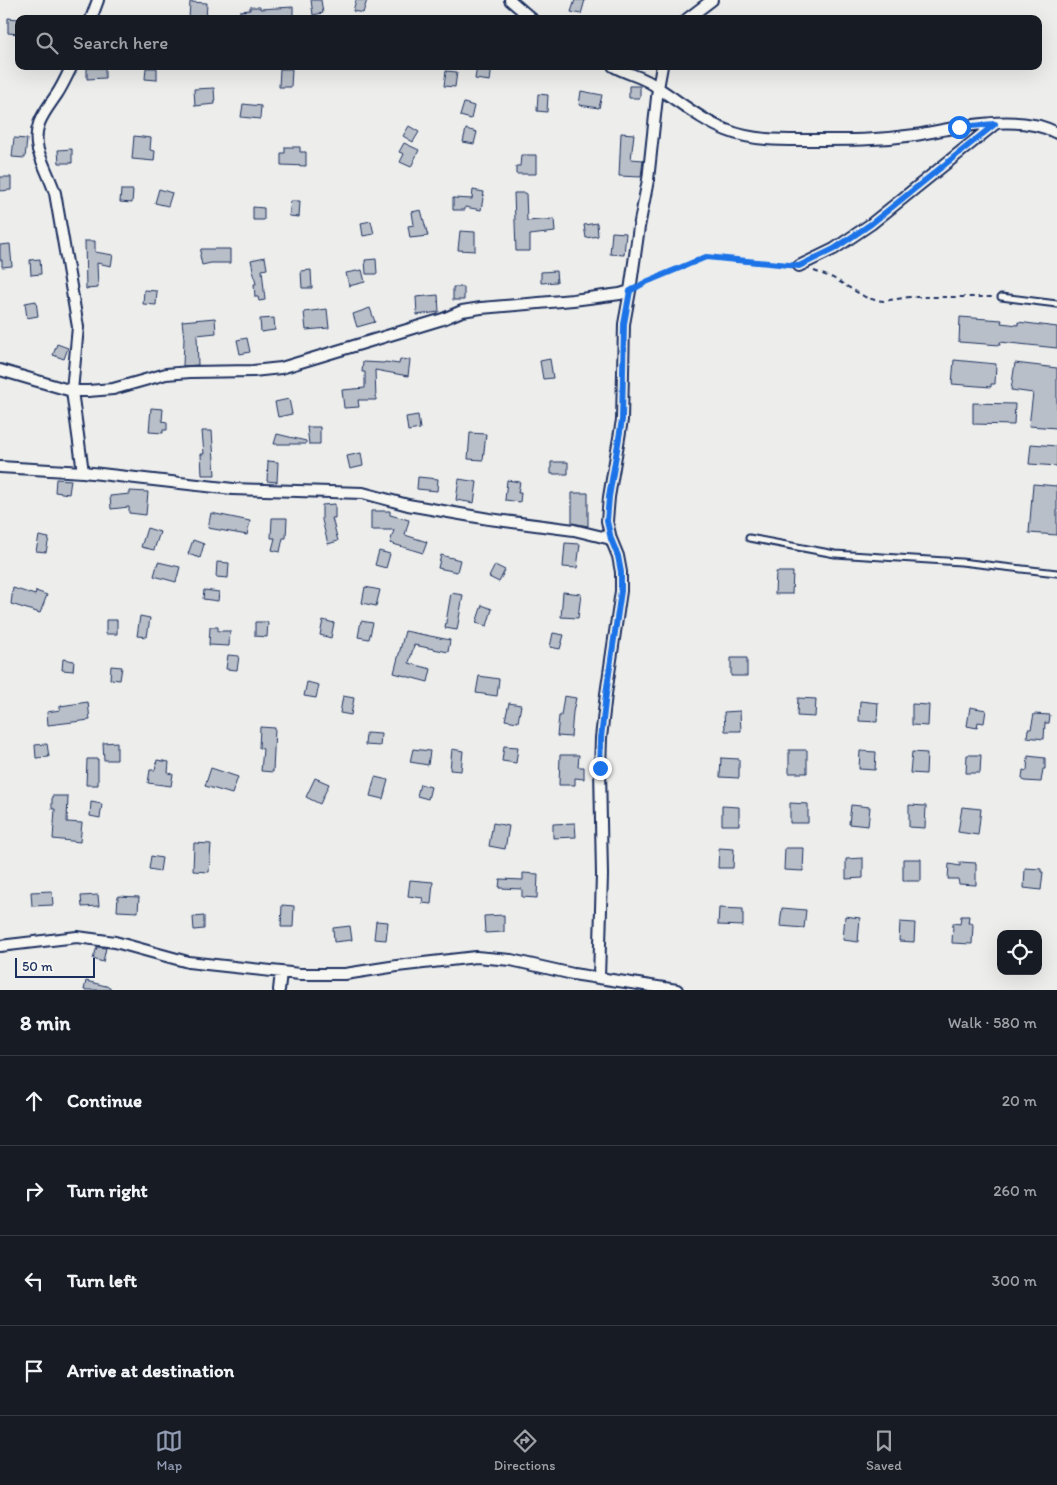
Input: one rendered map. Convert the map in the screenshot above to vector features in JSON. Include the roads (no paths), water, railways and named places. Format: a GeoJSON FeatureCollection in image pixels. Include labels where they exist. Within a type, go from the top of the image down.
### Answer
{"type":"FeatureCollection","features":[{"type":"Feature","properties":{"kind":"street"},"geometry":{"type":"LineString","coordinates":[[92,15],[98,0]]}},
{"type":"Feature","properties":{"kind":"street"},"geometry":{"type":"LineString","coordinates":[[510,0],[527,15]]}},
{"type":"Feature","properties":{"kind":"street"},"geometry":{"type":"LineString","coordinates":[[692,15],[712,0]]}},
{"type":"Feature","properties":{"kind":"street"},"geometry":{"type":"LineString","coordinates":[[70,70],[58,93],[42,114],[37,131],[38,148],[55,193],[78,327],[72,391],[83,472]]}},
{"type":"Feature","properties":{"kind":"street"},"geometry":{"type":"LineString","coordinates":[[624,70],[648,79],[701,117],[726,130],[753,137],[785,140],[877,140],[959,127],[1010,123],[1034,126],[1057,133]]}},
{"type":"Feature","properties":{"kind":"street"},"geometry":{"type":"LineString","coordinates":[[599,978],[602,875],[601,738],[621,591],[621,572],[618,556],[611,539],[607,521],[609,497],[622,420],[624,324],[648,180],[661,70]]}},
{"type":"Feature","properties":{"kind":"street"},"geometry":{"type":"LineString","coordinates":[[799,266],[834,249],[871,224],[995,124]]}},
{"type":"Feature","properties":{"kind":"street"},"geometry":{"type":"LineString","coordinates":[[0,370],[72,391],[113,389],[166,374],[254,371],[281,368],[443,319],[462,311],[573,300],[630,291]]}},
{"type":"Feature","properties":{"kind":"street"},"geometry":{"type":"LineString","coordinates":[[0,467],[83,472],[233,489],[363,493],[408,505],[489,520],[574,530],[611,539]]}},
{"type":"Feature","properties":{"kind":"street"},"geometry":{"type":"LineString","coordinates":[[0,946],[77,937],[115,942],[188,962],[300,974],[345,974],[476,957],[511,960],[599,978],[613,985],[677,990]]}},
{"type":"Feature","properties":{"kind":"street"},"geometry":{"type":"LineString","coordinates":[[279,990],[281,972]]}},
{"type":"Feature","properties":{"kind":"lane"},"geometry":{"type":"LineString","coordinates":[[1001,297],[1057,304]]}},
{"type":"Feature","properties":{"kind":"lane"},"geometry":{"type":"LineString","coordinates":[[748,538],[835,554],[961,562],[1057,573]]}}]}
